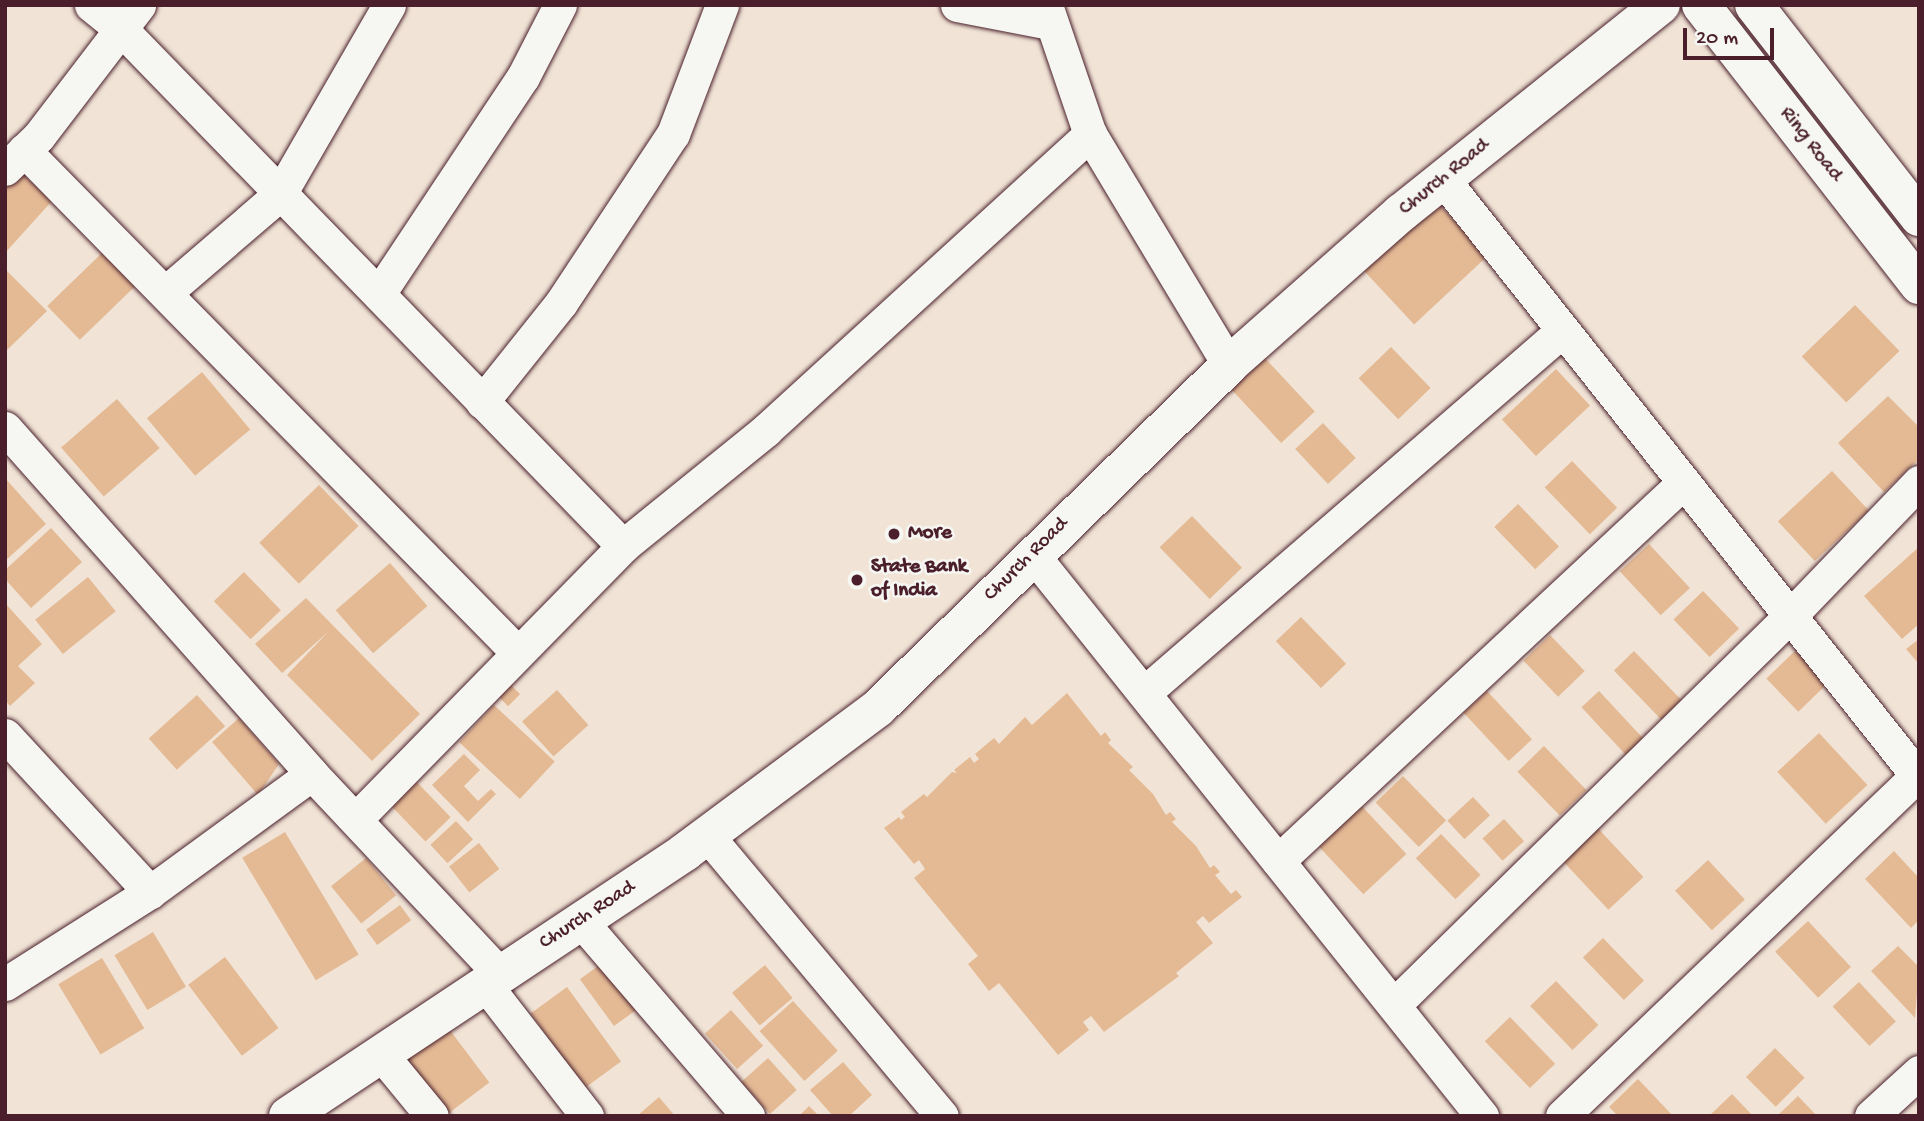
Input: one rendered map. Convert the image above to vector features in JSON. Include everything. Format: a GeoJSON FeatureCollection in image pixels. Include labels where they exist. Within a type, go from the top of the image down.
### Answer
{"type":"FeatureCollection","features":[{"type":"Feature","properties":{"kind":"main road","name":"Church Road"},"geometry":{"type":"LineString","coordinates":[[288,1116],[707,835],[878,708],[1229,365],[1443,179],[1661,5]]}},
{"type":"Feature","properties":{"kind":"main road","name":"Ring Road"},"geometry":{"type":"LineString","coordinates":[[1701,5],[1919,285]]}},
{"type":"Feature","properties":{"kind":"main road","name":"Ring Road"},"geometry":{"type":"LineString","coordinates":[[1754,5],[1919,217]]}},
{"type":"Feature","properties":{"kind":"street"},"geometry":{"type":"LineString","coordinates":[[91,5],[130,17],[280,194],[380,292],[482,402],[623,546]]}},
{"type":"Feature","properties":{"kind":"street"},"geometry":{"type":"LineString","coordinates":[[164,293],[280,194],[389,5]]}},
{"type":"Feature","properties":{"kind":"street"},"geometry":{"type":"LineString","coordinates":[[380,292],[523,77],[561,5]]}},
{"type":"Feature","properties":{"kind":"street"},"geometry":{"type":"LineString","coordinates":[[482,402],[561,303],[673,134],[722,5]]}},
{"type":"Feature","properties":{"kind":"street"},"geometry":{"type":"LineString","coordinates":[[957,5],[1048,14],[1090,134],[1229,365]]}},
{"type":"Feature","properties":{"kind":"street"},"geometry":{"type":"LineString","coordinates":[[130,17],[15,160],[164,293],[517,652]]}},
{"type":"Feature","properties":{"kind":"street"},"geometry":{"type":"LineString","coordinates":[[356,818],[623,546],[766,430],[1090,134]]}},
{"type":"Feature","properties":{"kind":"street"},"geometry":{"type":"LineString","coordinates":[[1443,179],[1918,777],[1562,1116]]}},
{"type":"Feature","properties":{"kind":"street"},"geometry":{"type":"LineString","coordinates":[[1144,693],[1563,330]]}},
{"type":"Feature","properties":{"kind":"street"},"geometry":{"type":"LineString","coordinates":[[5,428],[312,774],[356,818],[493,979],[587,1116]]}},
{"type":"Feature","properties":{"kind":"street"},"geometry":{"type":"LineString","coordinates":[[1278,861],[1684,482]]}},
{"type":"Feature","properties":{"kind":"street"},"geometry":{"type":"LineString","coordinates":[[1394,1005],[1790,616],[1919,482]]}},
{"type":"Feature","properties":{"kind":"street"},"geometry":{"type":"LineString","coordinates":[[1033,555],[1482,1116]]}},
{"type":"Feature","properties":{"kind":"street"},"geometry":{"type":"LineString","coordinates":[[5,735],[150,892]]}},
{"type":"Feature","properties":{"kind":"street"},"geometry":{"type":"LineString","coordinates":[[5,984],[150,892],[312,774]]}},
{"type":"Feature","properties":{"kind":"street"},"geometry":{"type":"LineString","coordinates":[[707,835],[942,1116]]}},
{"type":"Feature","properties":{"kind":"street"},"geometry":{"type":"LineString","coordinates":[[581,921],[748,1116]]}},
{"type":"Feature","properties":{"kind":"street"},"geometry":{"type":"LineString","coordinates":[[380,1054],[432,1116]]}},
{"type":"Feature","properties":{"kind":"street"},"geometry":{"type":"LineString","coordinates":[[1871,1116],[1919,1072]]}},
{"type":"Feature","properties":{"kind":"building"},"geometry":{"type":"Polygon","coordinates":[[[20,172],[52,201],[5,253],[5,189],[20,172]]]}},
{"type":"Feature","properties":{"kind":"building"},"geometry":{"type":"Polygon","coordinates":[[[1432,197],[1487,256],[1414,324],[1359,265],[1432,197]]]}},
{"type":"Feature","properties":{"kind":"building"},"geometry":{"type":"Polygon","coordinates":[[[104,251],[137,285],[80,340],[47,306],[104,251]]]}},
{"type":"Feature","properties":{"kind":"building"},"geometry":{"type":"Polygon","coordinates":[[[5,269],[47,311],[5,352],[5,269]]]}},
{"type":"Feature","properties":{"kind":"building"},"geometry":{"type":"Polygon","coordinates":[[[1855,305],[1899,351],[1846,402],[1802,356],[1855,305]]]}},
{"type":"Feature","properties":{"kind":"building"},"geometry":{"type":"Polygon","coordinates":[[[1391,347],[1431,388],[1398,419],[1359,378],[1391,347]]]}},
{"type":"Feature","properties":{"kind":"building"},"geometry":{"type":"Polygon","coordinates":[[[1263,356],[1315,412],[1281,443],[1229,387],[1263,356]]]}},
{"type":"Feature","properties":{"kind":"building"},"geometry":{"type":"Polygon","coordinates":[[[1556,369],[1590,406],[1536,456],[1502,419],[1556,369]]]}},
{"type":"Feature","properties":{"kind":"building"},"geometry":{"type":"Polygon","coordinates":[[[202,372],[250,429],[195,476],[147,418],[202,372]]]}},
{"type":"Feature","properties":{"kind":"building"},"geometry":{"type":"Polygon","coordinates":[[[1888,396],[1919,427],[1919,459],[1884,492],[1838,443],[1888,396]]]}},
{"type":"Feature","properties":{"kind":"building"},"geometry":{"type":"Polygon","coordinates":[[[117,399],[160,448],[104,497],[61,448],[117,399]]]}},
{"type":"Feature","properties":{"kind":"building"},"geometry":{"type":"Polygon","coordinates":[[[1323,423],[1356,458],[1328,484],[1295,449],[1323,423]]]}},
{"type":"Feature","properties":{"kind":"building"},"geometry":{"type":"Polygon","coordinates":[[[1572,461],[1617,508],[1590,534],[1545,487],[1572,461]]]}},
{"type":"Feature","properties":{"kind":"building"},"geometry":{"type":"Polygon","coordinates":[[[1832,471],[1869,510],[1815,561],[1778,521],[1832,471]]]}},
{"type":"Feature","properties":{"kind":"building"},"geometry":{"type":"Polygon","coordinates":[[[5,478],[46,524],[5,561],[5,478]]]}},
{"type":"Feature","properties":{"kind":"building"},"geometry":{"type":"Polygon","coordinates":[[[319,485],[359,526],[299,584],[259,543],[319,485]]]}},
{"type":"Feature","properties":{"kind":"building"},"geometry":{"type":"Polygon","coordinates":[[[1518,504],[1559,546],[1535,569],[1494,527],[1518,504]]]}},
{"type":"Feature","properties":{"kind":"building"},"geometry":{"type":"Polygon","coordinates":[[[1192,516],[1242,568],[1210,599],[1160,547],[1192,516]]]}},
{"type":"Feature","properties":{"kind":"building"},"geometry":{"type":"Polygon","coordinates":[[[51,528],[82,562],[31,608],[5,579],[5,570],[51,528]]]}},
{"type":"Feature","properties":{"kind":"building"},"geometry":{"type":"Polygon","coordinates":[[[1649,544],[1690,588],[1661,615],[1620,571],[1649,544]]]}},
{"type":"Feature","properties":{"kind":"building"},"geometry":{"type":"Polygon","coordinates":[[[1919,547],[1919,624],[1902,639],[1864,596],[1919,547]]]}},
{"type":"Feature","properties":{"kind":"building"},"geometry":{"type":"Polygon","coordinates":[[[390,563],[427,606],[373,653],[336,610],[390,563]]]}},
{"type":"Feature","properties":{"kind":"building"},"geometry":{"type":"Polygon","coordinates":[[[244,572],[281,610],[251,639],[214,601],[244,572]]]}},
{"type":"Feature","properties":{"kind":"building"},"geometry":{"type":"Polygon","coordinates":[[[88,577],[116,611],[63,654],[35,620],[88,577]]]}},
{"type":"Feature","properties":{"kind":"building"},"geometry":{"type":"Polygon","coordinates":[[[1703,591],[1739,628],[1710,657],[1674,619],[1703,591]]]}},
{"type":"Feature","properties":{"kind":"building"},"geometry":{"type":"Polygon","coordinates":[[[306,598],[420,714],[372,761],[287,675],[328,632],[282,673],[255,644],[306,598]]]}},
{"type":"Feature","properties":{"kind":"building"},"geometry":{"type":"Polygon","coordinates":[[[5,603],[42,644],[18,666],[35,683],[10,706],[5,700],[5,603]]]}},
{"type":"Feature","properties":{"kind":"building"},"geometry":{"type":"Polygon","coordinates":[[[1301,617],[1346,664],[1321,688],[1276,641],[1301,617]]]}},
{"type":"Feature","properties":{"kind":"building"},"geometry":{"type":"Polygon","coordinates":[[[1550,635],[1585,671],[1558,697],[1523,661],[1550,635]]]}},
{"type":"Feature","properties":{"kind":"building"},"geometry":{"type":"Polygon","coordinates":[[[1919,639],[1919,664],[1906,649],[1919,639]]]}},
{"type":"Feature","properties":{"kind":"building"},"geometry":{"type":"Polygon","coordinates":[[[1798,648],[1830,681],[1798,712],[1766,679],[1798,648]]]}},
{"type":"Feature","properties":{"kind":"building"},"geometry":{"type":"Polygon","coordinates":[[[1634,651],[1684,703],[1664,722],[1614,670],[1634,651]]]}},
{"type":"Feature","properties":{"kind":"building"},"geometry":{"type":"Polygon","coordinates":[[[506,680],[520,694],[508,706],[494,692],[506,680]]]}},
{"type":"Feature","properties":{"kind":"building"},"geometry":{"type":"Polygon","coordinates":[[[557,690],[588,725],[554,756],[522,721],[557,690]]]}},
{"type":"Feature","properties":{"kind":"building"},"geometry":{"type":"Polygon","coordinates":[[[1487,691],[1532,739],[1509,761],[1464,713],[1487,691]]]}},
{"type":"Feature","properties":{"kind":"building"},"geometry":{"type":"Polygon","coordinates":[[[1599,691],[1647,742],[1629,759],[1581,707],[1599,691]]]}},
{"type":"Feature","properties":{"kind":"building"},"geometry":{"type":"Polygon","coordinates":[[[1067,693],[1101,736],[1105,732],[1111,740],[1108,743],[1133,767],[1129,770],[1153,794],[1166,815],[1170,812],[1176,819],[1172,822],[1196,846],[1210,868],[1214,865],[1220,872],[1215,875],[1231,894],[1236,890],[1242,897],[1209,923],[1203,916],[1196,922],[1213,943],[1176,973],[1179,976],[1104,1032],[1091,1016],[1083,1022],[1089,1030],[1058,1055],[999,983],[989,991],[968,964],[978,956],[914,878],[925,869],[919,860],[914,864],[884,828],[899,817],[901,820],[905,817],[901,812],[924,794],[927,797],[952,772],[957,773],[954,770],[970,757],[974,763],[979,759],[975,754],[994,738],[999,744],[1025,717],[1032,725],[1067,693]]]}},
{"type":"Feature","properties":{"kind":"building"},"geometry":{"type":"Polygon","coordinates":[[[197,695],[225,726],[177,770],[149,738],[197,695]]]}},
{"type":"Feature","properties":{"kind":"building"},"geometry":{"type":"Polygon","coordinates":[[[494,705],[555,762],[520,799],[459,742],[494,705]]]}},
{"type":"Feature","properties":{"kind":"building"},"geometry":{"type":"Polygon","coordinates":[[[239,718],[279,764],[258,795],[212,742],[239,718]]]}},
{"type":"Feature","properties":{"kind":"building"},"geometry":{"type":"Polygon","coordinates":[[[1819,733],[1867,785],[1826,824],[1777,772],[1819,733]]]}},
{"type":"Feature","properties":{"kind":"building"},"geometry":{"type":"Polygon","coordinates":[[[1544,746],[1586,790],[1560,816],[1517,772],[1544,746]]]}},
{"type":"Feature","properties":{"kind":"building"},"geometry":{"type":"Polygon","coordinates":[[[464,754],[480,770],[464,786],[478,801],[491,789],[496,794],[468,822],[432,785],[464,754]]]}},
{"type":"Feature","properties":{"kind":"building"},"geometry":{"type":"Polygon","coordinates":[[[409,774],[451,817],[426,841],[384,798],[409,774]]]}},
{"type":"Feature","properties":{"kind":"building"},"geometry":{"type":"Polygon","coordinates":[[[1403,776],[1446,821],[1419,847],[1376,802],[1403,776]]]}},
{"type":"Feature","properties":{"kind":"building"},"geometry":{"type":"Polygon","coordinates":[[[1473,797],[1490,815],[1464,839],[1447,821],[1473,797]]]}},
{"type":"Feature","properties":{"kind":"building"},"geometry":{"type":"Polygon","coordinates":[[[1358,802],[1406,854],[1363,894],[1315,842],[1358,802]]]}},
{"type":"Feature","properties":{"kind":"building"},"geometry":{"type":"Polygon","coordinates":[[[1504,819],[1524,841],[1503,861],[1482,838],[1504,819]]]}},
{"type":"Feature","properties":{"kind":"building"},"geometry":{"type":"Polygon","coordinates":[[[456,821],[473,839],[447,863],[430,845],[456,821]]]}},
{"type":"Feature","properties":{"kind":"building"},"geometry":{"type":"Polygon","coordinates":[[[1593,823],[1643,877],[1608,910],[1558,856],[1593,823]]]}},
{"type":"Feature","properties":{"kind":"building"},"geometry":{"type":"Polygon","coordinates":[[[285,832],[359,955],[316,980],[242,858],[285,832]]]}},
{"type":"Feature","properties":{"kind":"building"},"geometry":{"type":"Polygon","coordinates":[[[1441,834],[1481,875],[1455,899],[1416,858],[1441,834]]]}},
{"type":"Feature","properties":{"kind":"building"},"geometry":{"type":"Polygon","coordinates":[[[479,843],[499,869],[469,892],[449,866],[479,843]]]}},
{"type":"Feature","properties":{"kind":"building"},"geometry":{"type":"Polygon","coordinates":[[[1894,851],[1919,878],[1919,920],[1911,928],[1865,879],[1894,851]]]}},
{"type":"Feature","properties":{"kind":"building"},"geometry":{"type":"Polygon","coordinates":[[[366,858],[396,895],[361,924],[331,886],[366,858]]]}},
{"type":"Feature","properties":{"kind":"building"},"geometry":{"type":"Polygon","coordinates":[[[1708,860],[1745,899],[1712,930],[1675,891],[1708,860]]]}},
{"type":"Feature","properties":{"kind":"building"},"geometry":{"type":"Polygon","coordinates":[[[400,905],[411,920],[377,945],[366,930],[400,905]]]}},
{"type":"Feature","properties":{"kind":"building"},"geometry":{"type":"Polygon","coordinates":[[[1808,921],[1851,967],[1818,998],[1775,952],[1808,921]]]}},
{"type":"Feature","properties":{"kind":"building"},"geometry":{"type":"Polygon","coordinates":[[[153,932],[186,987],[147,1010],[114,955],[153,932]]]}},
{"type":"Feature","properties":{"kind":"building"},"geometry":{"type":"Polygon","coordinates":[[[1603,938],[1644,980],[1624,1000],[1583,957],[1603,938]]]}},
{"type":"Feature","properties":{"kind":"building"},"geometry":{"type":"Polygon","coordinates":[[[1898,946],[1919,967],[1915,1018],[1871,971],[1898,946]]]}},
{"type":"Feature","properties":{"kind":"building"},"geometry":{"type":"Polygon","coordinates":[[[225,957],[279,1028],[242,1056],[188,985],[225,957]]]}},
{"type":"Feature","properties":{"kind":"building"},"geometry":{"type":"Polygon","coordinates":[[[102,958],[144,1028],[101,1055],[58,984],[102,958]]]}},
{"type":"Feature","properties":{"kind":"building"},"geometry":{"type":"Polygon","coordinates":[[[609,958],[643,1005],[614,1026],[580,979],[609,958]]]}},
{"type":"Feature","properties":{"kind":"building"},"geometry":{"type":"Polygon","coordinates":[[[765,965],[793,998],[760,1026],[732,993],[765,965]]]}},
{"type":"Feature","properties":{"kind":"building"},"geometry":{"type":"Polygon","coordinates":[[[1556,981],[1598,1025],[1572,1050],[1530,1006],[1556,981]]]}},
{"type":"Feature","properties":{"kind":"building"},"geometry":{"type":"Polygon","coordinates":[[[1859,982],[1896,1021],[1869,1046],[1833,1007],[1859,982]]]}},
{"type":"Feature","properties":{"kind":"building"},"geometry":{"type":"Polygon","coordinates":[[[567,987],[621,1061],[585,1088],[531,1013],[567,987]]]}},
{"type":"Feature","properties":{"kind":"building"},"geometry":{"type":"Polygon","coordinates":[[[793,1001],[838,1051],[804,1081],[760,1031],[793,1001]]]}},
{"type":"Feature","properties":{"kind":"building"},"geometry":{"type":"Polygon","coordinates":[[[731,1010],[763,1046],[737,1069],[705,1033],[731,1010]]]}},
{"type":"Feature","properties":{"kind":"building"},"geometry":{"type":"Polygon","coordinates":[[[1510,1017],[1555,1064],[1530,1088],[1485,1041],[1510,1017]]]}},
{"type":"Feature","properties":{"kind":"building"},"geometry":{"type":"Polygon","coordinates":[[[443,1021],[489,1082],[449,1113],[402,1052],[443,1021]]]}},
{"type":"Feature","properties":{"kind":"building"},"geometry":{"type":"Polygon","coordinates":[[[1775,1048],[1805,1078],[1776,1107],[1746,1077],[1775,1048]]]}},
{"type":"Feature","properties":{"kind":"building"},"geometry":{"type":"Polygon","coordinates":[[[768,1058],[797,1090],[770,1114],[741,1082],[768,1058]]]}},
{"type":"Feature","properties":{"kind":"building"},"geometry":{"type":"Polygon","coordinates":[[[843,1062],[872,1095],[849,1116],[833,1116],[810,1090],[843,1062]]]}},
{"type":"Feature","properties":{"kind":"building"},"geometry":{"type":"Polygon","coordinates":[[[1638,1079],[1673,1116],[1618,1116],[1609,1107],[1638,1079]]]}},
{"type":"Feature","properties":{"kind":"building"},"geometry":{"type":"Polygon","coordinates":[[[1732,1094],[1753,1116],[1709,1116],[1732,1094]]]}},
{"type":"Feature","properties":{"kind":"building"},"geometry":{"type":"Polygon","coordinates":[[[1798,1096],[1817,1116],[1777,1116],[1798,1096]]]}},
{"type":"Feature","properties":{"kind":"building"},"geometry":{"type":"Polygon","coordinates":[[[659,1097],[675,1116],[637,1116],[659,1097]]]}},
{"type":"Feature","properties":{"kind":"building"},"geometry":{"type":"Polygon","coordinates":[[[809,1106],[819,1116],[799,1116],[809,1106]]]}},
{"type":"Feature","properties":{"kind":"place","name":"More"},"geometry":{"type":"Point","coordinates":[894,534]}},
{"type":"Feature","properties":{"kind":"place","name":"State Bank of India"},"geometry":{"type":"Point","coordinates":[857,580]}}]}
